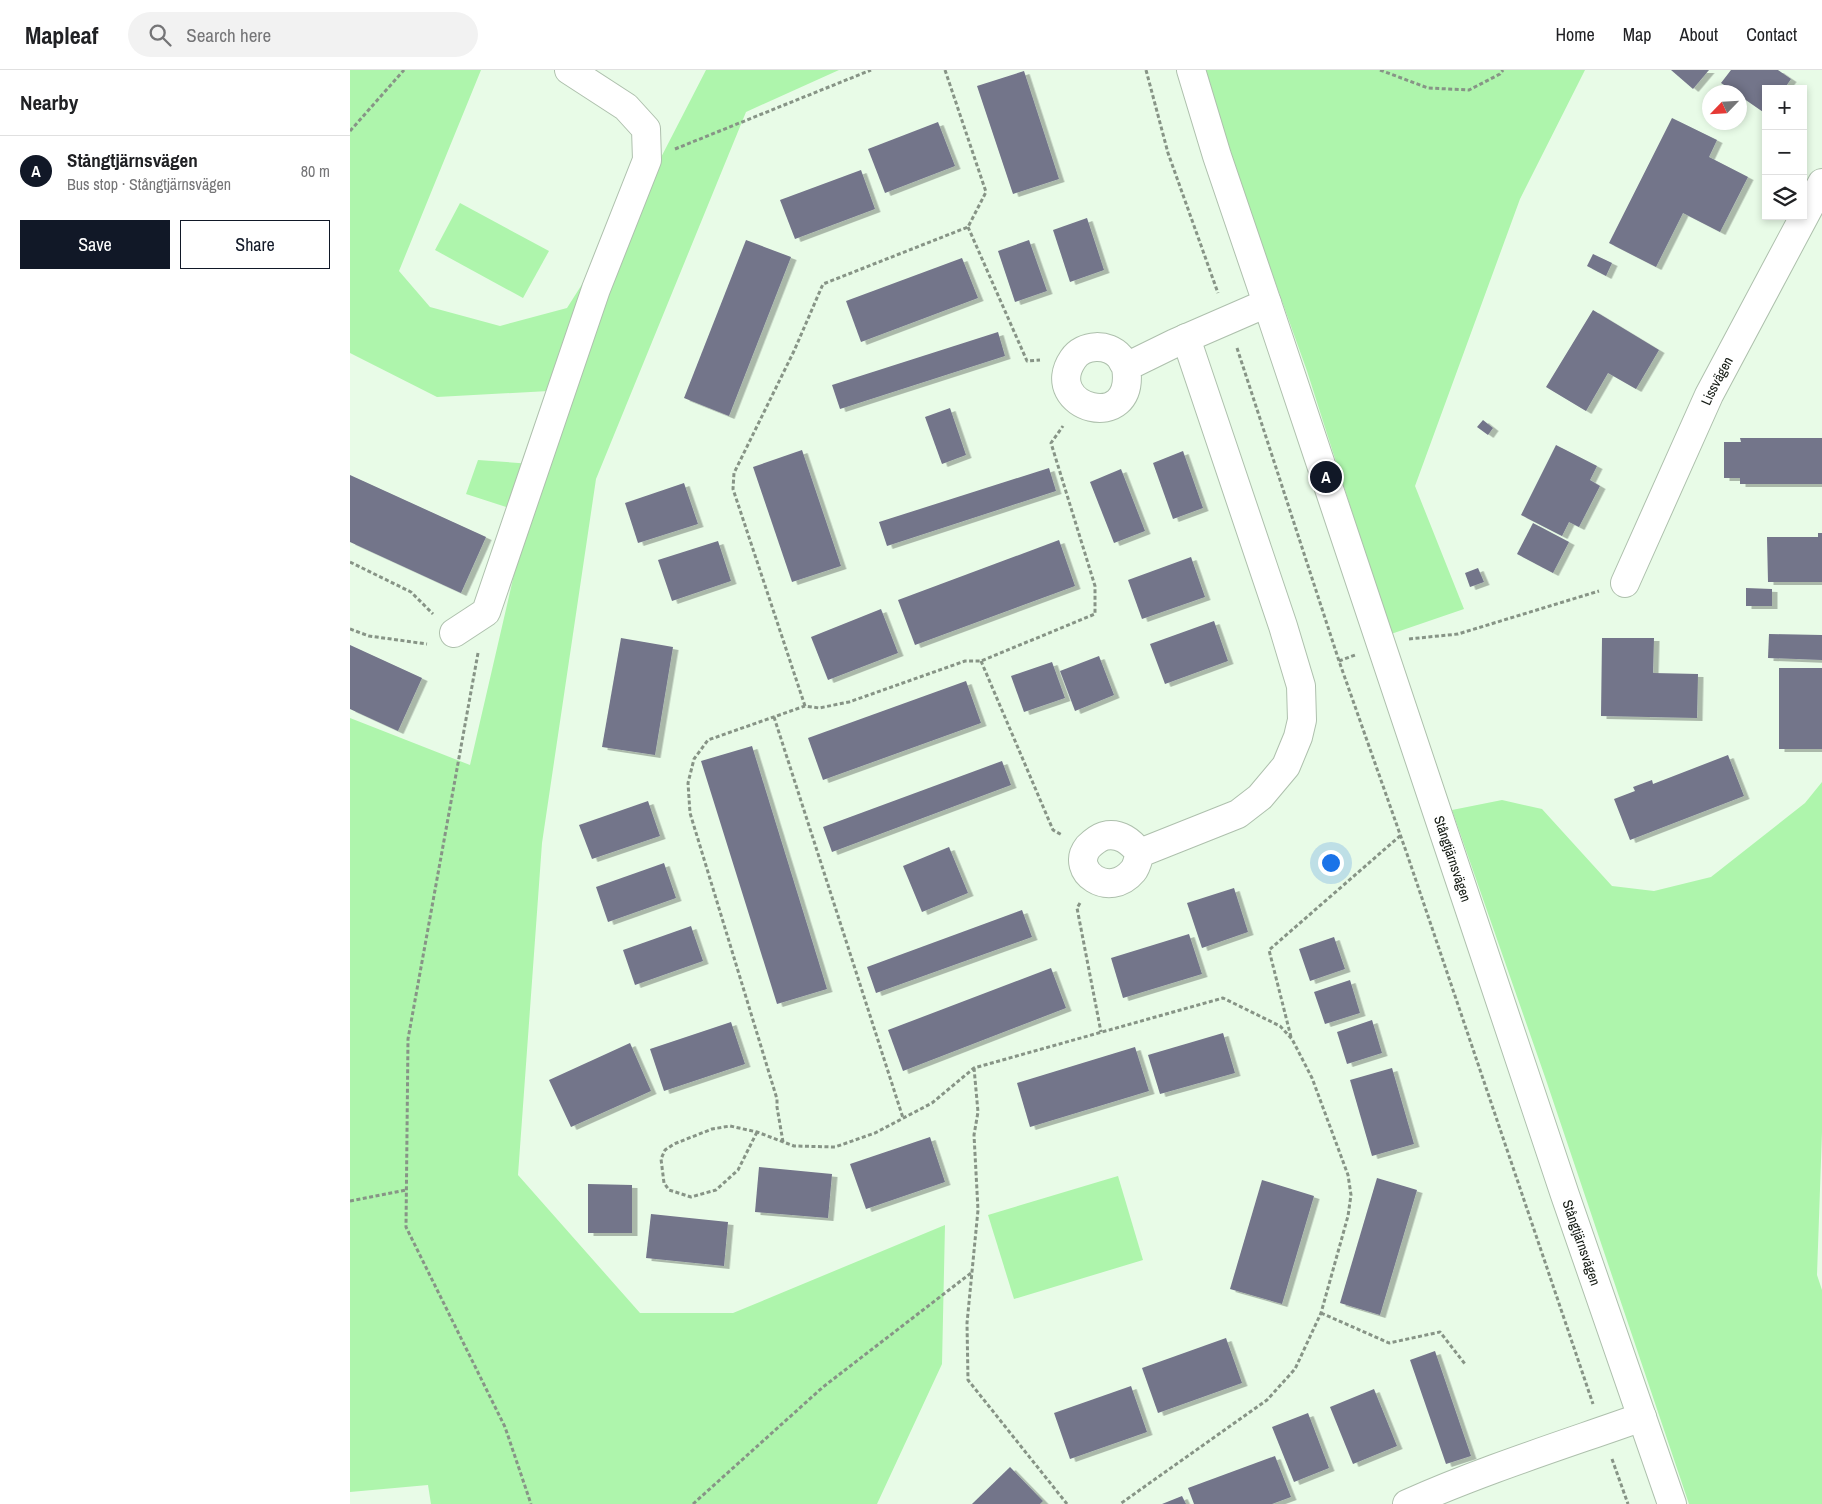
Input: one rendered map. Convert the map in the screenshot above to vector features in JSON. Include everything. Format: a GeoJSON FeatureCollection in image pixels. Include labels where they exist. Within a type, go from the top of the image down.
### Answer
{"type":"FeatureCollection","features":[{"type":"Feature","properties":{"kind":"street"},"geometry":{"type":"LineString","coordinates":[[454,633],[486,612],[596,289],[647,160],[646,129],[626,107],[569,70]]}},
{"type":"Feature","properties":{"kind":"street","name":"Stångtjärnsvägen"},"geometry":{"type":"LineString","coordinates":[[1191,70],[1217,156],[1268,302],[1562,1186],[1672,1504]]}},
{"type":"Feature","properties":{"kind":"street","name":"Lissvägen"},"geometry":{"type":"LineString","coordinates":[[1626,583],[1708,395],[1822,183]]}},
{"type":"Feature","properties":{"kind":"street"},"geometry":{"type":"LineString","coordinates":[[1126,367],[1268,302]]}},
{"type":"Feature","properties":{"kind":"street"},"geometry":{"type":"LineString","coordinates":[[1140,853],[1129,840],[1109,835],[1093,842],[1086,849],[1083,858],[1087,872],[1093,879],[1102,884],[1114,884],[1126,878],[1134,870],[1140,853],[1238,814],[1260,796],[1286,766],[1298,737],[1302,720],[1301,686],[1283,626],[1186,338]]}},
{"type":"Feature","properties":{"kind":"street"},"geometry":{"type":"LineString","coordinates":[[1090,348],[1109,349],[1119,356],[1126,367],[1128,380],[1125,392],[1116,402],[1105,408],[1092,408],[1080,404],[1071,394],[1067,382],[1068,370],[1073,358],[1083,350],[1090,348]]}},
{"type":"Feature","properties":{"kind":"street"},"geometry":{"type":"LineString","coordinates":[[1407,1504],[1503,1466],[1642,1417]]}},
{"type":"Feature","properties":{"kind":"path"},"geometry":{"type":"LineString","coordinates":[[350,131],[404,70]]}},
{"type":"Feature","properties":{"kind":"path"},"geometry":{"type":"LineString","coordinates":[[647,160],[871,70]]}},
{"type":"Feature","properties":{"kind":"path"},"geometry":{"type":"LineString","coordinates":[[805,706],[733,489],[734,473],[794,352],[823,284],[968,227],[986,192],[945,70]]}},
{"type":"Feature","properties":{"kind":"path"},"geometry":{"type":"LineString","coordinates":[[1146,70],[1168,153],[1228,320],[1340,661],[1628,1504]]}},
{"type":"Feature","properties":{"kind":"path"},"geometry":{"type":"LineString","coordinates":[[1380,70],[1428,88],[1469,90],[1500,74],[1503,70]]}},
{"type":"Feature","properties":{"kind":"path"},"geometry":{"type":"LineString","coordinates":[[968,227],[1027,361],[1073,358]]}},
{"type":"Feature","properties":{"kind":"path"},"geometry":{"type":"LineString","coordinates":[[783,1142],[777,1099],[690,813],[688,783],[694,759],[708,740],[805,706],[819,708],[849,702],[965,661],[981,661],[1094,614],[1095,586],[1051,443],[1080,404]]}},
{"type":"Feature","properties":{"kind":"path"},"geometry":{"type":"LineString","coordinates":[[350,562],[411,592],[454,633],[426,645],[369,636],[350,629]]}},
{"type":"Feature","properties":{"kind":"path"},"geometry":{"type":"LineString","coordinates":[[1340,661],[1404,639],[1458,634],[1626,583]]}},
{"type":"Feature","properties":{"kind":"path"},"geometry":{"type":"LineString","coordinates":[[486,612],[408,1039],[406,1226],[505,1427],[531,1504]]}},
{"type":"Feature","properties":{"kind":"path"},"geometry":{"type":"LineString","coordinates":[[981,661],[1053,830],[1086,849]]}},
{"type":"Feature","properties":{"kind":"path"},"geometry":{"type":"LineString","coordinates":[[774,717],[903,1118]]}},
{"type":"Feature","properties":{"kind":"path"},"geometry":{"type":"LineString","coordinates":[[1120,1504],[1266,1400],[1296,1369],[1321,1313],[1352,1195],[1348,1175],[1312,1078],[1292,1039],[1269,950],[1401,835]]}},
{"type":"Feature","properties":{"kind":"path"},"geometry":{"type":"LineString","coordinates":[[1093,879],[1077,908],[1101,1032]]}},
{"type":"Feature","properties":{"kind":"path"},"geometry":{"type":"LineString","coordinates":[[757,1132],[738,1170],[716,1190],[691,1197],[669,1190],[664,1183],[662,1159],[665,1150],[674,1144],[712,1129],[730,1126],[757,1132],[794,1146],[834,1147],[875,1133],[932,1103],[974,1068],[1223,998],[1280,1026],[1292,1039]]}},
{"type":"Feature","properties":{"kind":"path"},"geometry":{"type":"LineString","coordinates":[[974,1068],[978,1112],[974,1135],[978,1210],[967,1323],[968,1380],[1066,1504]]}},
{"type":"Feature","properties":{"kind":"path"},"geometry":{"type":"LineString","coordinates":[[350,1201],[406,1190]]}},
{"type":"Feature","properties":{"kind":"path"},"geometry":{"type":"LineString","coordinates":[[693,1504],[823,1387],[972,1273]]}},
{"type":"Feature","properties":{"kind":"path"},"geometry":{"type":"LineString","coordinates":[[1321,1313],[1390,1343],[1440,1332],[1464,1364]]}},
{"type":"Feature","properties":{"kind":"green space"},"geometry":{"type":"Polygon","coordinates":[[[350,70],[481,70],[399,271],[430,307],[500,326],[567,308],[654,171],[706,70],[839,70],[746,112],[596,479],[542,843],[518,1175],[640,1313],[733,1313],[945,1225],[942,1364],[877,1504],[431,1504],[428,1485],[350,1492],[350,718],[470,765],[528,514],[466,494],[478,460],[546,465],[567,390],[437,397],[350,353],[350,70]]]}},
{"type":"Feature","properties":{"kind":"green space"},"geometry":{"type":"Polygon","coordinates":[[[1206,70],[1585,70],[1520,199],[1415,486],[1464,609],[1391,634],[1307,371],[1233,164],[1206,70]]]}},
{"type":"Feature","properties":{"kind":"green space"},"geometry":{"type":"Polygon","coordinates":[[[460,203],[549,251],[523,298],[435,250],[460,203]]]}},
{"type":"Feature","properties":{"kind":"green space"},"geometry":{"type":"Polygon","coordinates":[[[1822,782],[1822,1132],[1817,1275],[1822,1290],[1822,1504],[1689,1504],[1545,1077],[1452,810],[1502,800],[1542,809],[1612,886],[1654,891],[1711,877],[1805,803],[1822,782]]]}},
{"type":"Feature","properties":{"kind":"green space"},"geometry":{"type":"Polygon","coordinates":[[[1118,1176],[1143,1260],[1014,1299],[988,1215],[1118,1176]]]}},
{"type":"Feature","properties":{"kind":"building"},"geometry":{"type":"Polygon","coordinates":[[[1671,70],[1709,70],[1693,89],[1671,70]]]}},
{"type":"Feature","properties":{"kind":"building"},"geometry":{"type":"Polygon","coordinates":[[[1731,70],[1778,70],[1791,79],[1787,85],[1762,85],[1762,111],[1747,101],[1747,85],[1724,85],[1721,83],[1731,70]]]}},
{"type":"Feature","properties":{"kind":"building"},"geometry":{"type":"Polygon","coordinates":[[[1024,71],[1059,179],[1013,194],[977,86],[1024,71]]]}},
{"type":"Feature","properties":{"kind":"building"},"geometry":{"type":"Polygon","coordinates":[[[1672,118],[1717,140],[1709,157],[1748,177],[1720,232],[1683,213],[1656,267],[1609,243],[1672,118]]]}},
{"type":"Feature","properties":{"kind":"building"},"geometry":{"type":"Polygon","coordinates":[[[938,122],[955,166],[885,193],[868,149],[938,122]]]}},
{"type":"Feature","properties":{"kind":"building"},"geometry":{"type":"Polygon","coordinates":[[[861,170],[875,209],[795,239],[780,200],[861,170]]]}},
{"type":"Feature","properties":{"kind":"building"},"geometry":{"type":"Polygon","coordinates":[[[1087,218],[1104,270],[1070,282],[1053,230],[1087,218]]]}},
{"type":"Feature","properties":{"kind":"building"},"geometry":{"type":"Polygon","coordinates":[[[746,240],[791,257],[729,416],[684,398],[746,240]]]}},
{"type":"Feature","properties":{"kind":"building"},"geometry":{"type":"Polygon","coordinates":[[[1029,240],[1047,291],[1015,302],[998,251],[1029,240]]]}},
{"type":"Feature","properties":{"kind":"building"},"geometry":{"type":"Polygon","coordinates":[[[1593,254],[1612,263],[1606,276],[1587,266],[1593,254]]]}},
{"type":"Feature","properties":{"kind":"building"},"geometry":{"type":"Polygon","coordinates":[[[962,258],[978,298],[861,342],[846,301],[962,258]]]}},
{"type":"Feature","properties":{"kind":"building"},"geometry":{"type":"Polygon","coordinates":[[[1593,310],[1659,350],[1636,389],[1608,373],[1586,411],[1546,387],[1593,310]]]}},
{"type":"Feature","properties":{"kind":"building"},"geometry":{"type":"Polygon","coordinates":[[[998,332],[1005,356],[840,409],[832,385],[998,332]]]}},
{"type":"Feature","properties":{"kind":"building"},"geometry":{"type":"Polygon","coordinates":[[[950,408],[966,455],[942,464],[925,417],[950,408]]]}},
{"type":"Feature","properties":{"kind":"building"},"geometry":{"type":"Polygon","coordinates":[[[1483,420],[1493,428],[1488,435],[1477,427],[1483,420]]]}},
{"type":"Feature","properties":{"kind":"building"},"geometry":{"type":"Polygon","coordinates":[[[1740,438],[1822,438],[1822,484],[1740,484],[1740,478],[1724,478],[1724,442],[1741,442],[1740,438]]]}},
{"type":"Feature","properties":{"kind":"building"},"geometry":{"type":"Polygon","coordinates":[[[1556,445],[1597,466],[1590,480],[1600,486],[1579,527],[1569,522],[1562,536],[1521,515],[1556,445]]]}},
{"type":"Feature","properties":{"kind":"building"},"geometry":{"type":"Polygon","coordinates":[[[802,450],[841,566],[792,582],[753,467],[802,450]]]}},
{"type":"Feature","properties":{"kind":"building"},"geometry":{"type":"Polygon","coordinates":[[[1183,451],[1203,508],[1173,519],[1153,463],[1183,451]]]}},
{"type":"Feature","properties":{"kind":"building"},"geometry":{"type":"Polygon","coordinates":[[[1049,468],[1056,491],[887,546],[879,522],[1049,468]]]}},
{"type":"Feature","properties":{"kind":"building"},"geometry":{"type":"Polygon","coordinates":[[[1121,469],[1145,531],[1114,543],[1090,482],[1121,469]]]}},
{"type":"Feature","properties":{"kind":"building"},"geometry":{"type":"Polygon","coordinates":[[[350,475],[486,537],[461,593],[350,542],[350,475]]]}},
{"type":"Feature","properties":{"kind":"building"},"geometry":{"type":"Polygon","coordinates":[[[684,483],[698,524],[638,543],[625,503],[684,483]]]}},
{"type":"Feature","properties":{"kind":"building"},"geometry":{"type":"Polygon","coordinates":[[[1533,523],[1569,542],[1553,573],[1517,554],[1533,523]]]}},
{"type":"Feature","properties":{"kind":"building"},"geometry":{"type":"Polygon","coordinates":[[[1818,533],[1822,533],[1822,582],[1768,582],[1767,537],[1818,537],[1818,533]]]}},
{"type":"Feature","properties":{"kind":"building"},"geometry":{"type":"Polygon","coordinates":[[[1059,540],[1075,586],[915,645],[898,600],[1059,540]]]}},
{"type":"Feature","properties":{"kind":"building"},"geometry":{"type":"Polygon","coordinates":[[[718,541],[731,581],[672,601],[658,560],[718,541]]]}},
{"type":"Feature","properties":{"kind":"building"},"geometry":{"type":"Polygon","coordinates":[[[1191,557],[1205,597],[1142,619],[1128,580],[1191,557]]]}},
{"type":"Feature","properties":{"kind":"building"},"geometry":{"type":"Polygon","coordinates":[[[1478,568],[1484,582],[1470,587],[1465,573],[1478,568]]]}},
{"type":"Feature","properties":{"kind":"building"},"geometry":{"type":"Polygon","coordinates":[[[1746,588],[1772,589],[1772,606],[1746,606],[1746,588]]]}},
{"type":"Feature","properties":{"kind":"building"},"geometry":{"type":"Polygon","coordinates":[[[881,609],[898,653],[828,680],[811,637],[881,609]]]}},
{"type":"Feature","properties":{"kind":"building"},"geometry":{"type":"Polygon","coordinates":[[[1214,621],[1228,661],[1165,684],[1150,644],[1214,621]]]}},
{"type":"Feature","properties":{"kind":"building"},"geometry":{"type":"Polygon","coordinates":[[[1769,634],[1822,635],[1822,660],[1768,658],[1769,634]]]}},
{"type":"Feature","properties":{"kind":"building"},"geometry":{"type":"Polygon","coordinates":[[[621,638],[673,647],[655,755],[602,747],[621,638]]]}},
{"type":"Feature","properties":{"kind":"building"},"geometry":{"type":"Polygon","coordinates":[[[1602,638],[1654,638],[1653,673],[1698,674],[1697,718],[1601,716],[1602,638]]]}},
{"type":"Feature","properties":{"kind":"building"},"geometry":{"type":"Polygon","coordinates":[[[350,645],[422,678],[398,731],[350,709],[350,645]]]}},
{"type":"Feature","properties":{"kind":"building"},"geometry":{"type":"Polygon","coordinates":[[[1099,656],[1114,695],[1075,711],[1060,671],[1099,656]]]}},
{"type":"Feature","properties":{"kind":"building"},"geometry":{"type":"Polygon","coordinates":[[[1052,662],[1065,698],[1024,712],[1011,676],[1052,662]]]}},
{"type":"Feature","properties":{"kind":"building"},"geometry":{"type":"Polygon","coordinates":[[[1779,668],[1822,668],[1822,749],[1779,749],[1779,668]]]}},
{"type":"Feature","properties":{"kind":"building"},"geometry":{"type":"Polygon","coordinates":[[[966,681],[981,723],[823,780],[808,738],[966,681]]]}},
{"type":"Feature","properties":{"kind":"building"},"geometry":{"type":"Polygon","coordinates":[[[752,746],[827,989],[777,1004],[701,761],[752,746]]]}},
{"type":"Feature","properties":{"kind":"building"},"geometry":{"type":"Polygon","coordinates":[[[1728,755],[1744,796],[1630,840],[1614,799],[1635,791],[1633,787],[1652,780],[1653,784],[1728,755]]]}},
{"type":"Feature","properties":{"kind":"building"},"geometry":{"type":"Polygon","coordinates":[[[1002,761],[1011,785],[832,852],[823,827],[1002,761]]]}},
{"type":"Feature","properties":{"kind":"building"},"geometry":{"type":"Polygon","coordinates":[[[648,801],[660,836],[592,859],[579,825],[648,801]]]}},
{"type":"Feature","properties":{"kind":"building"},"geometry":{"type":"Polygon","coordinates":[[[949,847],[968,893],[922,912],[903,866],[949,847]]]}},
{"type":"Feature","properties":{"kind":"building"},"geometry":{"type":"Polygon","coordinates":[[[664,863],[676,898],[608,922],[596,887],[664,863]]]}},
{"type":"Feature","properties":{"kind":"building"},"geometry":{"type":"Polygon","coordinates":[[[1234,888],[1248,932],[1202,948],[1187,903],[1234,888]]]}},
{"type":"Feature","properties":{"kind":"building"},"geometry":{"type":"Polygon","coordinates":[[[1022,910],[1032,937],[876,993],[867,967],[1022,910]]]}},
{"type":"Feature","properties":{"kind":"building"},"geometry":{"type":"Polygon","coordinates":[[[691,926],[703,961],[635,985],[623,950],[691,926]]]}},
{"type":"Feature","properties":{"kind":"building"},"geometry":{"type":"Polygon","coordinates":[[[1189,934],[1202,974],[1123,998],[1111,958],[1189,934]]]}},
{"type":"Feature","properties":{"kind":"building"},"geometry":{"type":"Polygon","coordinates":[[[1334,937],[1345,969],[1310,981],[1299,949],[1334,937]]]}},
{"type":"Feature","properties":{"kind":"building"},"geometry":{"type":"Polygon","coordinates":[[[1051,968],[1066,1008],[903,1071],[888,1030],[1051,968]]]}},
{"type":"Feature","properties":{"kind":"building"},"geometry":{"type":"Polygon","coordinates":[[[1350,980],[1360,1013],[1325,1024],[1314,992],[1350,980]]]}},
{"type":"Feature","properties":{"kind":"building"},"geometry":{"type":"Polygon","coordinates":[[[1372,1020],[1382,1053],[1347,1064],[1337,1032],[1372,1020]]]}},
{"type":"Feature","properties":{"kind":"building"},"geometry":{"type":"Polygon","coordinates":[[[731,1022],[745,1064],[664,1091],[650,1049],[731,1022]]]}},
{"type":"Feature","properties":{"kind":"building"},"geometry":{"type":"Polygon","coordinates":[[[1223,1033],[1235,1073],[1160,1094],[1148,1055],[1223,1033]]]}},
{"type":"Feature","properties":{"kind":"building"},"geometry":{"type":"Polygon","coordinates":[[[630,1043],[651,1091],[571,1127],[549,1080],[630,1043]]]}},
{"type":"Feature","properties":{"kind":"building"},"geometry":{"type":"Polygon","coordinates":[[[1135,1047],[1149,1091],[1030,1127],[1017,1083],[1135,1047]]]}},
{"type":"Feature","properties":{"kind":"building"},"geometry":{"type":"Polygon","coordinates":[[[1392,1068],[1414,1144],[1372,1156],[1350,1080],[1392,1068]]]}},
{"type":"Feature","properties":{"kind":"building"},"geometry":{"type":"Polygon","coordinates":[[[930,1137],[945,1182],[866,1209],[850,1164],[930,1137]]]}},
{"type":"Feature","properties":{"kind":"building"},"geometry":{"type":"Polygon","coordinates":[[[759,1167],[832,1174],[828,1218],[755,1212],[759,1167]]]}},
{"type":"Feature","properties":{"kind":"building"},"geometry":{"type":"Polygon","coordinates":[[[1377,1178],[1417,1190],[1380,1315],[1340,1303],[1377,1178]]]}},
{"type":"Feature","properties":{"kind":"building"},"geometry":{"type":"Polygon","coordinates":[[[1262,1180],[1314,1196],[1282,1304],[1230,1289],[1262,1180]]]}},
{"type":"Feature","properties":{"kind":"building"},"geometry":{"type":"Polygon","coordinates":[[[588,1184],[632,1185],[632,1233],[588,1233],[588,1184]]]}},
{"type":"Feature","properties":{"kind":"building"},"geometry":{"type":"Polygon","coordinates":[[[651,1214],[728,1222],[724,1266],[646,1258],[651,1214]]]}},
{"type":"Feature","properties":{"kind":"building"},"geometry":{"type":"Polygon","coordinates":[[[1226,1338],[1242,1383],[1158,1413],[1142,1368],[1226,1338]]]}},
{"type":"Feature","properties":{"kind":"building"},"geometry":{"type":"Polygon","coordinates":[[[1435,1351],[1471,1456],[1446,1464],[1410,1360],[1435,1351]]]}},
{"type":"Feature","properties":{"kind":"building"},"geometry":{"type":"Polygon","coordinates":[[[1131,1386],[1147,1432],[1070,1459],[1054,1413],[1131,1386]]]}},
{"type":"Feature","properties":{"kind":"building"},"geometry":{"type":"Polygon","coordinates":[[[1374,1389],[1397,1446],[1353,1464],[1330,1407],[1374,1389]]]}},
{"type":"Feature","properties":{"kind":"building"},"geometry":{"type":"Polygon","coordinates":[[[1308,1413],[1329,1468],[1294,1482],[1272,1427],[1308,1413]]]}},
{"type":"Feature","properties":{"kind":"building"},"geometry":{"type":"Polygon","coordinates":[[[1275,1456],[1291,1497],[1272,1504],[1194,1504],[1188,1488],[1275,1456]]]}},
{"type":"Feature","properties":{"kind":"building"},"geometry":{"type":"Polygon","coordinates":[[[1010,1467],[1043,1501],[1040,1504],[972,1504],[1010,1467]]]}},
{"type":"Feature","properties":{"kind":"building"},"geometry":{"type":"Polygon","coordinates":[[[1182,1496],[1186,1504],[1162,1504],[1182,1496]]]}},
{"type":"Feature","properties":{"kind":"place","name":"Stångtjärnsvägen"},"geometry":{"type":"Point","coordinates":[1326,477]}}]}
